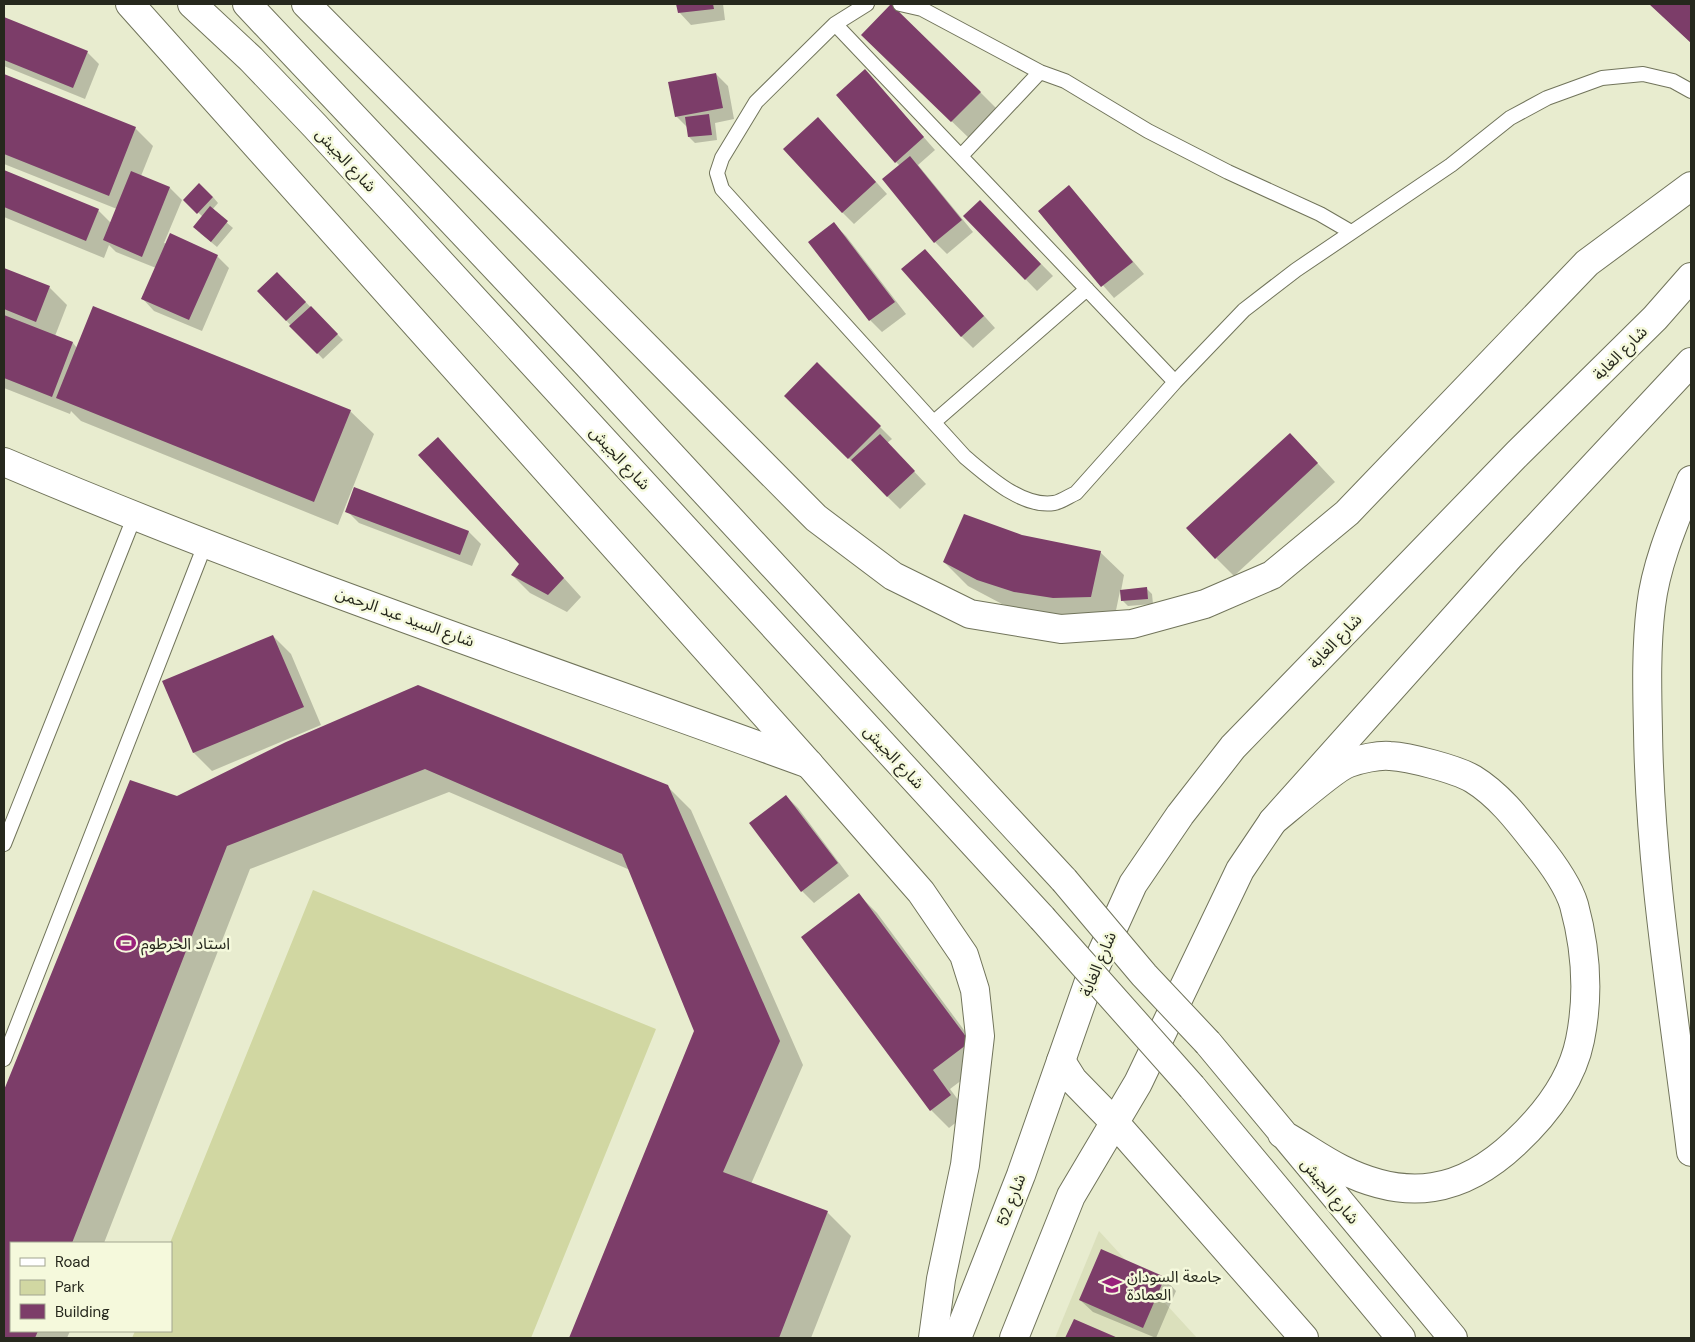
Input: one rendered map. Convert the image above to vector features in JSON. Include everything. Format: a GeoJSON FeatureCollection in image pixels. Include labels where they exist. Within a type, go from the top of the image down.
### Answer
{"type":"FeatureCollection","features":[{"type":"Feature","properties":{"kind":"main road"},"geometry":{"type":"LineString","coordinates":[[130,4],[809,764],[921,892],[964,955],[975,990],[980,1036],[965,1165],[941,1279],[933,1338]]}},
{"type":"Feature","properties":{"kind":"main road","name":"شارع الجيش"},"geometry":{"type":"LineString","coordinates":[[192,4],[251,59],[315,126],[1042,918],[1192,1087],[1401,1338]]}},
{"type":"Feature","properties":{"kind":"main road","name":"شارع الجيش"},"geometry":{"type":"LineString","coordinates":[[247,4],[585,362],[1064,880],[1144,975],[1208,1043],[1453,1338]]}},
{"type":"Feature","properties":{"kind":"main road"},"geometry":{"type":"LineString","coordinates":[[306,4],[816,518],[893,576],[970,614],[1061,629],[1132,624],[1204,604],[1272,575],[1347,513],[1587,263],[1691,186]]}},
{"type":"Feature","properties":{"kind":"main road","name":"شارع الغابة"},"geometry":{"type":"LineString","coordinates":[[1061,1061],[1089,982],[1133,884],[1180,815],[1234,747],[1518,453],[1655,318],[1691,277]]}},
{"type":"Feature","properties":{"kind":"main road"},"geometry":{"type":"LineString","coordinates":[[1014,1338],[1071,1196],[1094,1155],[1116,1124],[1240,870],[1273,821],[1509,557],[1691,362]]}},
{"type":"Feature","properties":{"kind":"main road","name":"شارع السيد عبد الرحمن"},"geometry":{"type":"LineString","coordinates":[[4,462],[206,542],[809,764]]}},
{"type":"Feature","properties":{"kind":"main road"},"geometry":{"type":"LineString","coordinates":[[1691,480],[1665,548],[1651,604],[1647,681],[1648,782],[1658,894],[1691,1152]]}},
{"type":"Feature","properties":{"kind":"main road"},"geometry":{"type":"LineString","coordinates":[[1273,821],[1347,763],[1389,756],[1429,763],[1472,778],[1508,808],[1549,859],[1573,903],[1583,950],[1586,998],[1580,1043],[1562,1086],[1532,1127],[1496,1160],[1463,1180],[1421,1190],[1381,1185],[1340,1169],[1282,1134]]}},
{"type":"Feature","properties":{"kind":"main road"},"geometry":{"type":"LineString","coordinates":[[1061,1061],[1073,1080],[1116,1124],[1304,1338]]}},
{"type":"Feature","properties":{"kind":"main road","name":"شارع 52"},"geometry":{"type":"LineString","coordinates":[[957,1338],[1021,1175],[1061,1061]]}},
{"type":"Feature","properties":{"kind":"lane"},"geometry":{"type":"LineString","coordinates":[[868,4],[834,24],[756,102],[722,158],[717,173],[722,189],[965,457],[1002,487],[1032,501],[1054,503],[1076,493],[1175,382],[1244,310],[1296,270],[1451,164],[1510,118],[1547,98],[1602,78],[1643,74],[1673,81],[1691,91]]}},
{"type":"Feature","properties":{"kind":"lane"},"geometry":{"type":"LineString","coordinates":[[900,4],[922,9],[1040,72],[1065,81],[1148,131],[1228,172],[1320,214],[1351,232]]}},
{"type":"Feature","properties":{"kind":"lane"},"geometry":{"type":"LineString","coordinates":[[834,24],[1175,382]]}},
{"type":"Feature","properties":{"kind":"lane"},"geometry":{"type":"LineString","coordinates":[[961,156],[1040,72]]}},
{"type":"Feature","properties":{"kind":"lane"},"geometry":{"type":"LineString","coordinates":[[934,422],[1087,289]]}},
{"type":"Feature","properties":{"kind":"lane"},"geometry":{"type":"LineString","coordinates":[[4,844],[135,515]]}},
{"type":"Feature","properties":{"kind":"lane"},"geometry":{"type":"LineString","coordinates":[[4,1059],[206,542]]}},
{"type":"Feature","properties":{"kind":"shaded area","name":"جامعة السودان العمادة"},"geometry":{"type":"Polygon","coordinates":[[[1099,1231],[1197,1338],[1055,1338],[1099,1231]]]}},
{"type":"Feature","properties":{"kind":"green space"},"geometry":{"type":"Polygon","coordinates":[[[313,890],[656,1029],[531,1338],[132,1338],[135,1332],[172,1332],[172,1242],[170,1242],[313,890]]]}},
{"type":"Feature","properties":{"kind":"building"},"geometry":{"type":"Polygon","coordinates":[[[676,4],[713,4],[714,9],[678,13],[676,4]]]}},
{"type":"Feature","properties":{"kind":"building"},"geometry":{"type":"Polygon","coordinates":[[[891,4],[981,92],[951,122],[861,35],[891,4]]]}},
{"type":"Feature","properties":{"kind":"building"},"geometry":{"type":"Polygon","coordinates":[[[1649,4],[1691,4],[1691,43],[1649,4]]]}},
{"type":"Feature","properties":{"kind":"building"},"geometry":{"type":"Polygon","coordinates":[[[4,17],[88,51],[73,88],[4,60],[4,17]]]}},
{"type":"Feature","properties":{"kind":"building"},"geometry":{"type":"Polygon","coordinates":[[[865,69],[924,137],[895,163],[836,95],[865,69]]]}},
{"type":"Feature","properties":{"kind":"building"},"geometry":{"type":"Polygon","coordinates":[[[716,73],[723,108],[675,117],[668,82],[716,73]]]}},
{"type":"Feature","properties":{"kind":"building"},"geometry":{"type":"Polygon","coordinates":[[[4,74],[136,127],[109,196],[4,154],[4,74]]]}},
{"type":"Feature","properties":{"kind":"building"},"geometry":{"type":"Polygon","coordinates":[[[709,114],[712,135],[688,137],[685,117],[709,114]]]}},
{"type":"Feature","properties":{"kind":"building"},"geometry":{"type":"Polygon","coordinates":[[[818,117],[876,182],[842,213],[783,149],[818,117]]]}},
{"type":"Feature","properties":{"kind":"building"},"geometry":{"type":"Polygon","coordinates":[[[910,156],[962,220],[934,243],[882,179],[910,156]]]}},
{"type":"Feature","properties":{"kind":"building"},"geometry":{"type":"Polygon","coordinates":[[[4,170],[99,209],[86,241],[4,207],[4,170]]]}},
{"type":"Feature","properties":{"kind":"building"},"geometry":{"type":"Polygon","coordinates":[[[131,171],[170,187],[142,257],[103,240],[131,171]]]}},
{"type":"Feature","properties":{"kind":"building"},"geometry":{"type":"Polygon","coordinates":[[[199,183],[213,197],[197,214],[183,200],[199,183]]]}},
{"type":"Feature","properties":{"kind":"building"},"geometry":{"type":"Polygon","coordinates":[[[1069,185],[1133,262],[1101,287],[1038,211],[1069,185]]]}},
{"type":"Feature","properties":{"kind":"building"},"geometry":{"type":"Polygon","coordinates":[[[980,200],[1041,264],[1025,280],[963,216],[980,200]]]}},
{"type":"Feature","properties":{"kind":"building"},"geometry":{"type":"Polygon","coordinates":[[[210,206],[228,221],[211,242],[193,227],[210,206]]]}},
{"type":"Feature","properties":{"kind":"building"},"geometry":{"type":"Polygon","coordinates":[[[834,222],[895,302],[869,321],[808,242],[834,222]]]}},
{"type":"Feature","properties":{"kind":"building"},"geometry":{"type":"Polygon","coordinates":[[[170,233],[218,255],[189,320],[141,299],[170,233]]]}},
{"type":"Feature","properties":{"kind":"building"},"geometry":{"type":"Polygon","coordinates":[[[925,249],[984,316],[961,337],[901,269],[925,249]]]}},
{"type":"Feature","properties":{"kind":"building"},"geometry":{"type":"Polygon","coordinates":[[[4,268],[50,286],[36,322],[4,309],[4,268]]]}},
{"type":"Feature","properties":{"kind":"building"},"geometry":{"type":"Polygon","coordinates":[[[277,272],[306,302],[286,321],[257,291],[277,272]]]}},
{"type":"Feature","properties":{"kind":"building"},"geometry":{"type":"Polygon","coordinates":[[[93,306],[351,410],[314,502],[56,398],[93,306]]]}},
{"type":"Feature","properties":{"kind":"building"},"geometry":{"type":"Polygon","coordinates":[[[311,306],[338,334],[317,354],[289,326],[311,306]]]}},
{"type":"Feature","properties":{"kind":"building"},"geometry":{"type":"Polygon","coordinates":[[[4,315],[73,342],[52,397],[4,378],[4,315]]]}},
{"type":"Feature","properties":{"kind":"building"},"geometry":{"type":"Polygon","coordinates":[[[817,362],[881,426],[848,459],[784,396],[817,362]]]}},
{"type":"Feature","properties":{"kind":"building"},"geometry":{"type":"Polygon","coordinates":[[[1290,433],[1318,463],[1215,559],[1186,528],[1290,433]]]}},
{"type":"Feature","properties":{"kind":"building"},"geometry":{"type":"Polygon","coordinates":[[[880,434],[915,471],[887,497],[851,460],[880,434]]]}},
{"type":"Feature","properties":{"kind":"building"},"geometry":{"type":"Polygon","coordinates":[[[438,437],[564,578],[548,595],[511,575],[519,564],[418,455],[438,437]]]}},
{"type":"Feature","properties":{"kind":"building"},"geometry":{"type":"Polygon","coordinates":[[[354,487],[469,531],[460,555],[345,512],[354,487]]]}},
{"type":"Feature","properties":{"kind":"building"},"geometry":{"type":"Polygon","coordinates":[[[964,514],[1022,535],[1101,551],[1091,597],[1053,598],[1014,592],[977,580],[943,562],[964,514]]]}},
{"type":"Feature","properties":{"kind":"building"},"geometry":{"type":"Polygon","coordinates":[[[1147,587],[1148,599],[1121,601],[1120,590],[1147,587]]]}},
{"type":"Feature","properties":{"kind":"building"},"geometry":{"type":"Polygon","coordinates":[[[273,635],[304,707],[193,753],[162,681],[273,635]]]}},
{"type":"Feature","properties":{"kind":"building","name":"استاد الخرطوم"},"geometry":{"type":"Polygon","coordinates":[[[418,685],[668,785],[780,1041],[723,1172],[828,1211],[779,1338],[569,1338],[694,1031],[622,854],[425,769],[227,846],[72,1242],[10,1242],[10,1332],[38,1332],[35,1338],[4,1338],[4,1090],[130,780],[177,796],[286,742],[418,685]]]}},
{"type":"Feature","properties":{"kind":"building"},"geometry":{"type":"Polygon","coordinates":[[[786,795],[838,863],[801,892],[749,823],[786,795]]]}},
{"type":"Feature","properties":{"kind":"building"},"geometry":{"type":"Polygon","coordinates":[[[859,893],[970,1042],[933,1070],[951,1095],[930,1111],[801,937],[859,893]]]}},
{"type":"Feature","properties":{"kind":"building"},"geometry":{"type":"Polygon","coordinates":[[[1101,1249],[1165,1277],[1143,1328],[1079,1300],[1101,1249]]]}},
{"type":"Feature","properties":{"kind":"building"},"geometry":{"type":"Polygon","coordinates":[[[1074,1319],[1118,1338],[1065,1338],[1074,1319]]]}},
{"type":"Feature","properties":{"kind":"place","name":"استاد الخرطوم"},"geometry":{"type":"Point","coordinates":[126,943]}},
{"type":"Feature","properties":{"kind":"place","name":"جامعة السودان العمادة"},"geometry":{"type":"Point","coordinates":[1112,1285]}}]}
